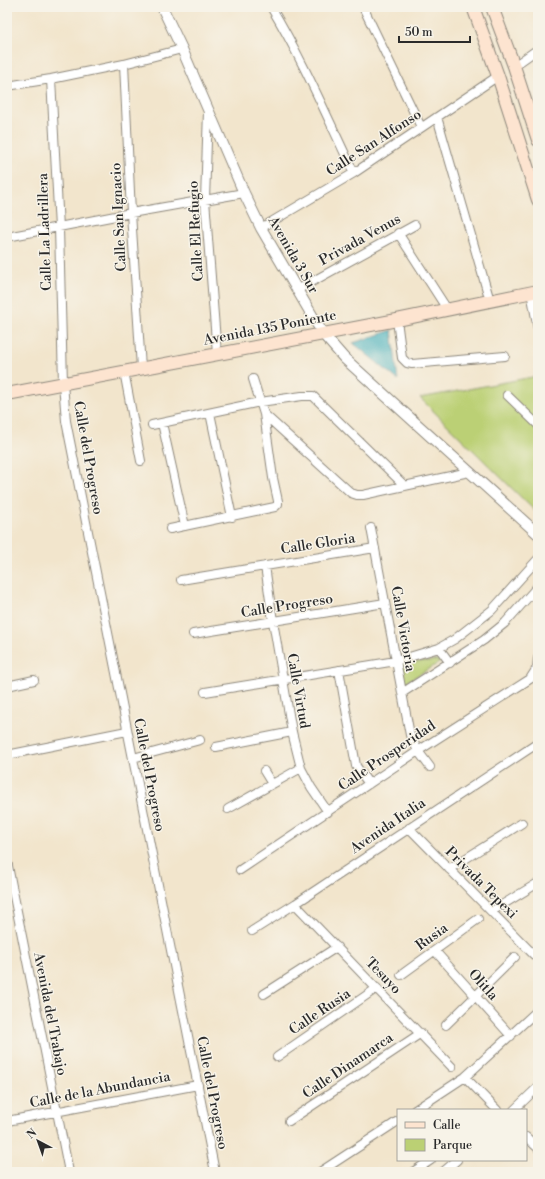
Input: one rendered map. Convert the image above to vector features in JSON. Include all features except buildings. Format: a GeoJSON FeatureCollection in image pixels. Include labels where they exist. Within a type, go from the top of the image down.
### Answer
{"type":"FeatureCollection","features":[{"type":"Feature","properties":{"kind":"main road"},"geometry":{"type":"LineString","coordinates":[[473,7],[498,76],[538,200]]}},
{"type":"Feature","properties":{"kind":"main road"},"geometry":{"type":"LineString","coordinates":[[492,7],[514,66],[538,140]]}},
{"type":"Feature","properties":{"kind":"main road","name":"Avenida 135 Poniente"},"geometry":{"type":"LineString","coordinates":[[7,394],[397,320],[535,292]]}},
{"type":"Feature","properties":{"kind":"street","name":"Avenida 3 Sur"},"geometry":{"type":"LineString","coordinates":[[162,7],[208,106],[244,193],[261,228],[322,334],[344,358],[538,534]]}},
{"type":"Feature","properties":{"kind":"street"},"geometry":{"type":"LineString","coordinates":[[271,7],[300,58],[354,172]]}},
{"type":"Feature","properties":{"kind":"street"},"geometry":{"type":"LineString","coordinates":[[363,7],[421,127]]}},
{"type":"Feature","properties":{"kind":"street"},"geometry":{"type":"LineString","coordinates":[[7,71],[8,86],[124,64],[182,49]]}},
{"type":"Feature","properties":{"kind":"street"},"geometry":{"type":"LineString","coordinates":[[514,66],[538,49]]}},
{"type":"Feature","properties":{"kind":"street","name":"Calle San Ignacio"},"geometry":{"type":"LineString","coordinates":[[124,64],[131,213],[141,368]]}},
{"type":"Feature","properties":{"kind":"street","name":"Calle San Alfonso"},"geometry":{"type":"LineString","coordinates":[[261,228],[354,172],[498,76]]}},
{"type":"Feature","properties":{"kind":"street","name":"Calle La Ladrillera"},"geometry":{"type":"LineString","coordinates":[[51,79],[59,228],[64,383]]}},
{"type":"Feature","properties":{"kind":"street","name":"Calle El Refugio"},"geometry":{"type":"LineString","coordinates":[[208,106],[205,200],[216,354]]}},
{"type":"Feature","properties":{"kind":"street"},"geometry":{"type":"LineString","coordinates":[[437,118],[490,301]]}},
{"type":"Feature","properties":{"kind":"street"},"geometry":{"type":"LineString","coordinates":[[7,237],[244,193]]}},
{"type":"Feature","properties":{"kind":"street","name":"Privada Venus"},"geometry":{"type":"LineString","coordinates":[[297,290],[415,225]]}},
{"type":"Feature","properties":{"kind":"street"},"geometry":{"type":"LineString","coordinates":[[398,234],[447,309]]}},
{"type":"Feature","properties":{"kind":"street"},"geometry":{"type":"LineString","coordinates":[[535,292],[538,329]]}},
{"type":"Feature","properties":{"kind":"street"},"geometry":{"type":"LineString","coordinates":[[397,320],[402,358],[407,363],[412,364],[505,356]]}},
{"type":"Feature","properties":{"kind":"street"},"geometry":{"type":"LineString","coordinates":[[124,371],[141,461]]}},
{"type":"Feature","properties":{"kind":"street"},"geometry":{"type":"LineString","coordinates":[[170,529],[275,507],[278,504],[264,414],[252,379]]}},
{"type":"Feature","properties":{"kind":"street","name":"Calle del Progreso"},"geometry":{"type":"LineString","coordinates":[[64,383],[66,421],[215,1172]]}},
{"type":"Feature","properties":{"kind":"street"},"geometry":{"type":"LineString","coordinates":[[506,395],[538,425]]}},
{"type":"Feature","properties":{"kind":"street"},"geometry":{"type":"LineString","coordinates":[[152,424],[260,402],[302,396],[313,396],[405,486]]}},
{"type":"Feature","properties":{"kind":"street"},"geometry":{"type":"LineString","coordinates":[[210,413],[232,516]]}},
{"type":"Feature","properties":{"kind":"street"},"geometry":{"type":"LineString","coordinates":[[264,414],[351,492],[357,495],[469,472]]}},
{"type":"Feature","properties":{"kind":"street"},"geometry":{"type":"LineString","coordinates":[[162,422],[185,526]]}},
{"type":"Feature","properties":{"kind":"street","name":"Calle Victoria"},"geometry":{"type":"LineString","coordinates":[[372,528],[410,735],[418,751]]}},
{"type":"Feature","properties":{"kind":"street","name":"Calle Gloria"},"geometry":{"type":"LineString","coordinates":[[181,580],[375,548]]}},
{"type":"Feature","properties":{"kind":"street"},"geometry":{"type":"LineString","coordinates":[[205,692],[396,661],[439,648],[455,639],[492,610],[538,559]]}},
{"type":"Feature","properties":{"kind":"street","name":"Calle Virtud"},"geometry":{"type":"LineString","coordinates":[[265,566],[282,679],[292,732],[301,768],[311,787],[328,812]]}},
{"type":"Feature","properties":{"kind":"street"},"geometry":{"type":"LineString","coordinates":[[402,693],[484,640],[505,623],[538,587]]}},
{"type":"Feature","properties":{"kind":"street","name":"Calle Progreso"},"geometry":{"type":"LineString","coordinates":[[192,634],[385,603]]}},
{"type":"Feature","properties":{"kind":"street"},"geometry":{"type":"LineString","coordinates":[[439,648],[450,663]]}},
{"type":"Feature","properties":{"kind":"street","name":"Calle Prosperidad"},"geometry":{"type":"LineString","coordinates":[[240,870],[418,751],[530,679],[537,668],[538,658]]}},
{"type":"Feature","properties":{"kind":"street"},"geometry":{"type":"LineString","coordinates":[[339,670],[356,766],[369,784]]}},
{"type":"Feature","properties":{"kind":"street"},"geometry":{"type":"LineString","coordinates":[[7,686],[34,680]]}},
{"type":"Feature","properties":{"kind":"street"},"geometry":{"type":"LineString","coordinates":[[7,755],[128,731]]}},
{"type":"Feature","properties":{"kind":"street"},"geometry":{"type":"LineString","coordinates":[[216,747],[292,732]]}},
{"type":"Feature","properties":{"kind":"street"},"geometry":{"type":"LineString","coordinates":[[133,758],[200,740]]}},
{"type":"Feature","properties":{"kind":"street","name":"Avenida Italia"},"geometry":{"type":"LineString","coordinates":[[252,931],[538,743]]}},
{"type":"Feature","properties":{"kind":"street"},"geometry":{"type":"LineString","coordinates":[[418,751],[430,767]]}},
{"type":"Feature","properties":{"kind":"street"},"geometry":{"type":"LineString","coordinates":[[228,809],[301,768]]}},
{"type":"Feature","properties":{"kind":"street"},"geometry":{"type":"LineString","coordinates":[[264,771],[272,784]]}},
{"type":"Feature","properties":{"kind":"street"},"geometry":{"type":"LineString","coordinates":[[449,870],[522,823]]}},
{"type":"Feature","properties":{"kind":"street","name":"Privada Tepexi"},"geometry":{"type":"LineString","coordinates":[[409,828],[449,870],[536,954]]}},
{"type":"Feature","properties":{"kind":"street","name":"Avenida del Trabajo"},"geometry":{"type":"LineString","coordinates":[[7,861],[69,1172]]}},
{"type":"Feature","properties":{"kind":"street"},"geometry":{"type":"LineString","coordinates":[[492,911],[538,883]]}},
{"type":"Feature","properties":{"kind":"street","name":"Tesuyo"},"geometry":{"type":"LineString","coordinates":[[295,904],[421,1033],[452,1067]]}},
{"type":"Feature","properties":{"kind":"street","name":"Rusia"},"geometry":{"type":"LineString","coordinates":[[401,975],[478,920]]}},
{"type":"Feature","properties":{"kind":"street"},"geometry":{"type":"LineString","coordinates":[[264,994],[337,947]]}},
{"type":"Feature","properties":{"kind":"street","name":"Olitla"},"geometry":{"type":"LineString","coordinates":[[435,951],[510,1036]]}},
{"type":"Feature","properties":{"kind":"street"},"geometry":{"type":"LineString","coordinates":[[446,1025],[515,957]]}},
{"type":"Feature","properties":{"kind":"street","name":"Calle Rusia"},"geometry":{"type":"LineString","coordinates":[[277,1057],[377,988]]}},
{"type":"Feature","properties":{"kind":"street"},"geometry":{"type":"LineString","coordinates":[[417,1109],[465,1077],[538,1010]]}},
{"type":"Feature","properties":{"kind":"street","name":"Calle Dinamarca"},"geometry":{"type":"LineString","coordinates":[[289,1121],[421,1033]]}},
{"type":"Feature","properties":{"kind":"street"},"geometry":{"type":"LineString","coordinates":[[465,1077],[496,1109]]}},
{"type":"Feature","properties":{"kind":"street","name":"Calle de la Abundancia"},"geometry":{"type":"LineString","coordinates":[[7,1120],[198,1085]]}},
{"type":"Feature","properties":{"kind":"street"},"geometry":{"type":"LineString","coordinates":[[515,1109],[538,1087]]}},
{"type":"Feature","properties":{"kind":"street"},"geometry":{"type":"LineString","coordinates":[[320,1172],[397,1122]]}},
{"type":"Feature","properties":{"kind":"street"},"geometry":{"type":"LineString","coordinates":[[527,1138],[538,1148]]}},
{"type":"Feature","properties":{"kind":"street"},"geometry":{"type":"LineString","coordinates":[[413,1172],[430,1161]]}},
{"type":"Feature","properties":{"kind":"street"},"geometry":{"type":"LineString","coordinates":[[444,1172],[456,1161]]}},
{"type":"Feature","properties":{"kind":"green space"},"geometry":{"type":"Polygon","coordinates":[[[538,376],[538,514],[420,398],[538,376]]]}},
{"type":"Feature","properties":{"kind":"green space"},"geometry":{"type":"Polygon","coordinates":[[[444,660],[403,684],[401,663],[444,660]]]}},
{"type":"Feature","properties":{"kind":"water"},"geometry":{"type":"Polygon","coordinates":[[[392,330],[398,380],[353,343],[392,330]]]}}]}
